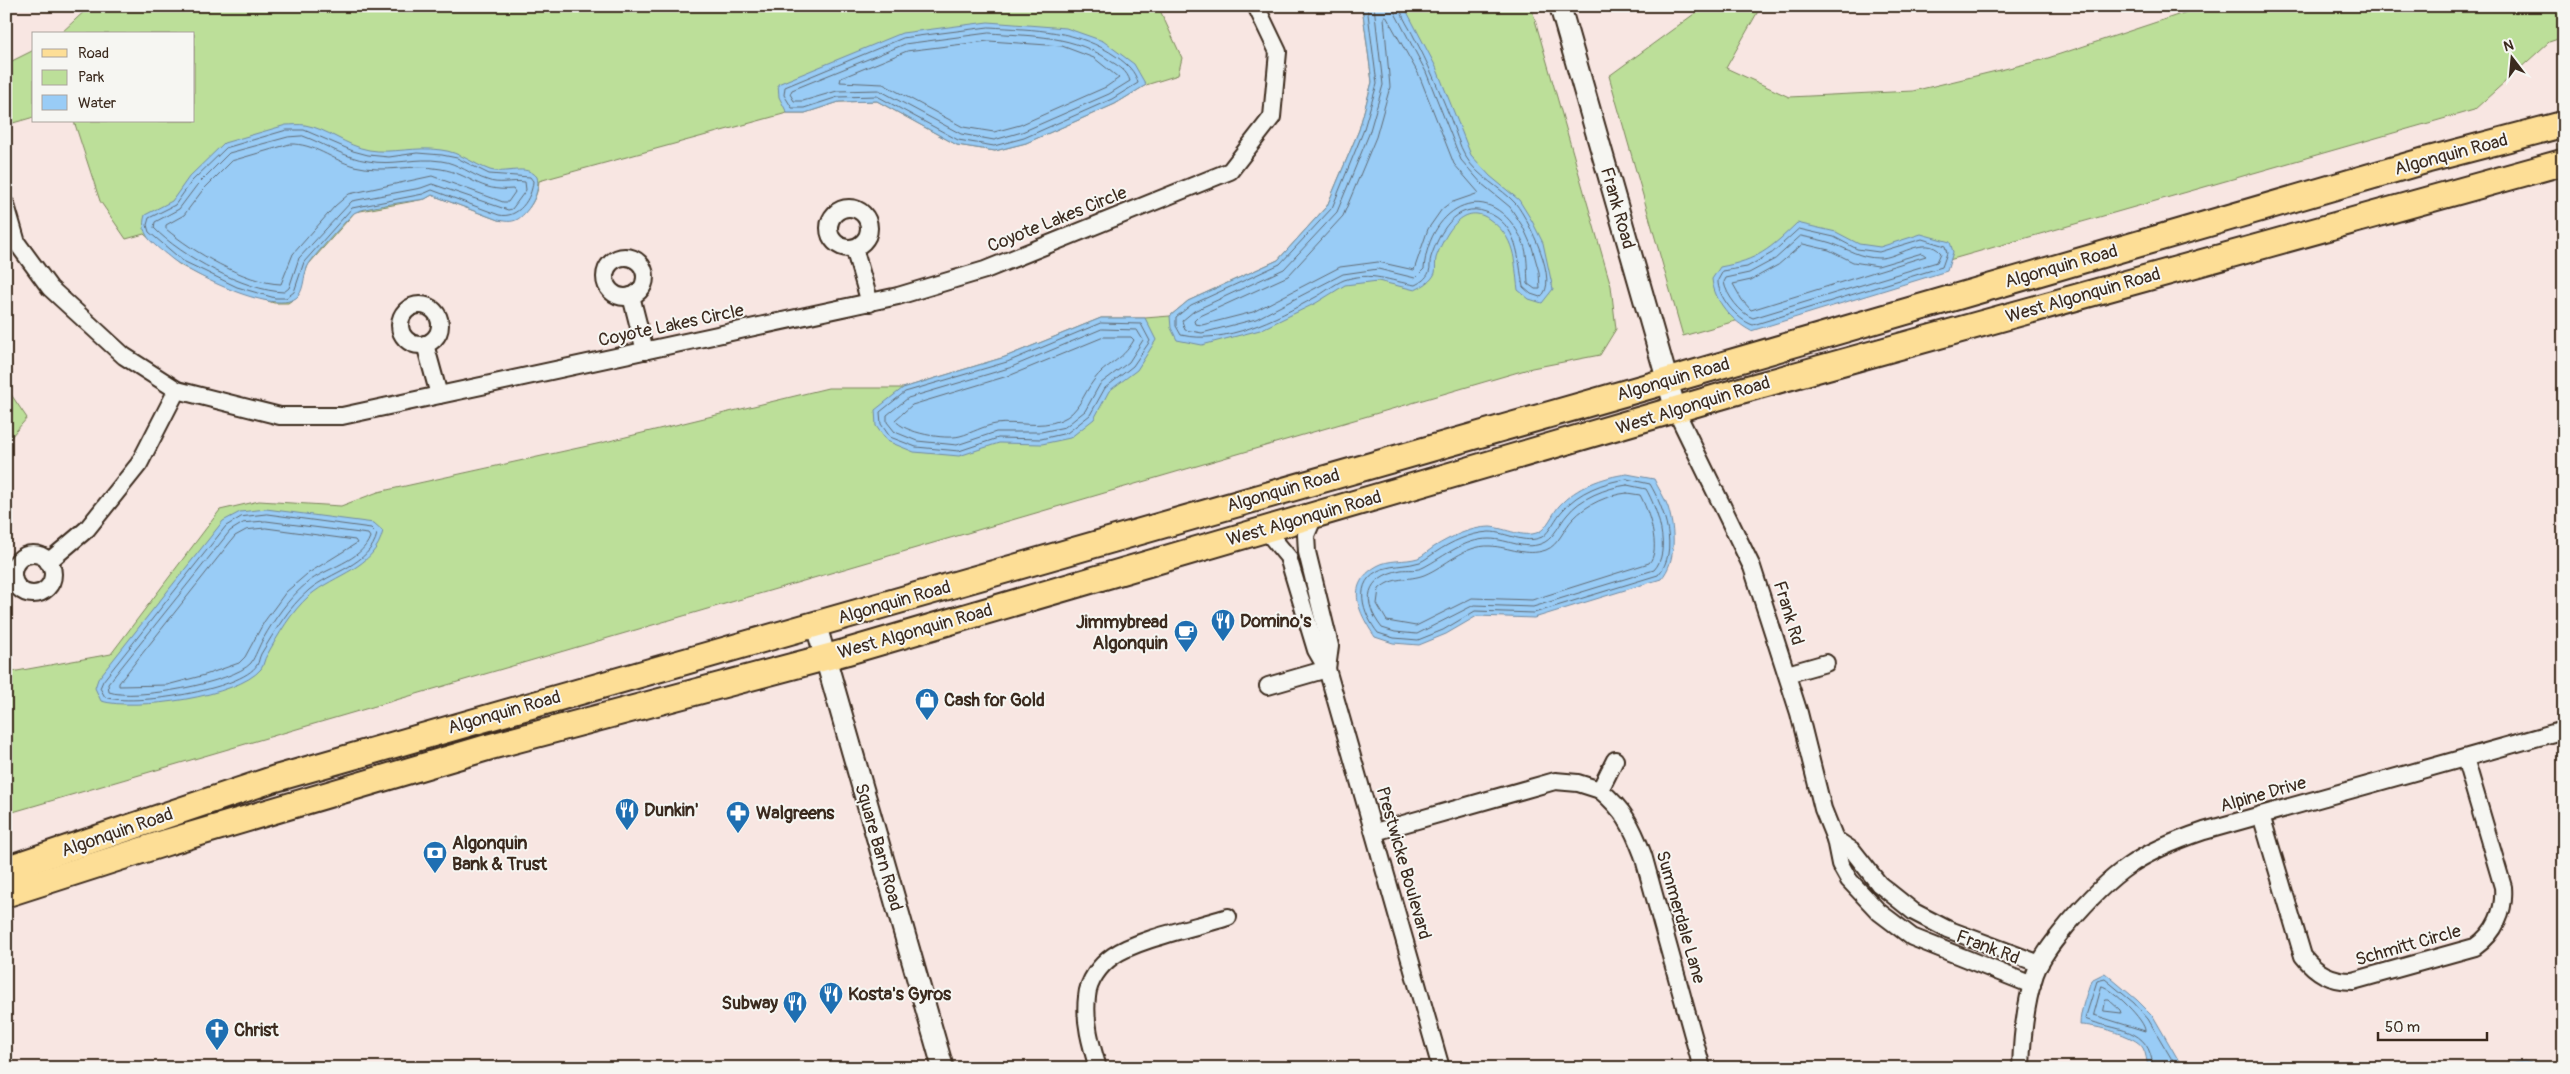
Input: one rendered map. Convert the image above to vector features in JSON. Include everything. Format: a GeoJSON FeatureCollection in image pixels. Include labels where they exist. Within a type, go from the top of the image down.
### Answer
{"type":"FeatureCollection","features":[{"type":"Feature","properties":{"kind":"main road","name":"Algonquin Road"},"geometry":{"type":"LineString","coordinates":[[6,870],[274,779],[1668,381],[2427,160],[2564,124]]}},
{"type":"Feature","properties":{"kind":"main road","name":"West Algonquin Road"},"geometry":{"type":"LineString","coordinates":[[825,657],[1265,528],[1676,411],[1787,377],[2564,162]]}},
{"type":"Feature","properties":{"kind":"main road","name":"Algonquin Road"},"geometry":{"type":"LineString","coordinates":[[6,894],[168,842],[489,747],[825,657]]}},
{"type":"Feature","properties":{"kind":"street","name":"Coyote Lakes Circle"},"geometry":{"type":"LineString","coordinates":[[6,205],[17,243],[50,288],[124,356],[177,390],[280,416],[342,416],[898,296],[985,270],[1230,171],[1272,117],[1278,52],[1256,6]]}},
{"type":"Feature","properties":{"kind":"street","name":"Frank Road"},"geometry":{"type":"LineString","coordinates":[[1560,6],[1676,411]]}},
{"type":"Feature","properties":{"kind":"street"},"geometry":{"type":"LineString","coordinates":[[854,248],[870,302]]}},
{"type":"Feature","properties":{"kind":"street"},"geometry":{"type":"LineString","coordinates":[[631,296],[645,351]]}},
{"type":"Feature","properties":{"kind":"street"},"geometry":{"type":"LineString","coordinates":[[425,344],[439,395]]}},
{"type":"Feature","properties":{"kind":"street"},"geometry":{"type":"LineString","coordinates":[[48,562],[87,529],[139,464],[177,390]]}},
{"type":"Feature","properties":{"kind":"street","name":"Frank Rd"},"geometry":{"type":"LineString","coordinates":[[1676,411],[1752,566],[1787,674],[1823,809],[1835,839],[1840,864],[1849,880],[1879,912],[1912,938],[2032,985]]}},
{"type":"Feature","properties":{"kind":"street","name":"Prestwicke Boulevard"},"geometry":{"type":"LineString","coordinates":[[1326,511],[1313,520],[1306,535],[1306,552],[1330,646],[1327,670]]}},
{"type":"Feature","properties":{"kind":"street","name":"Prestwicke Boulevard"},"geometry":{"type":"LineString","coordinates":[[1265,528],[1288,557],[1316,650],[1327,670],[1375,832],[1441,1068]]}},
{"type":"Feature","properties":{"kind":"street","name":"Square Barn Road"},"geometry":{"type":"LineString","coordinates":[[816,625],[943,1068]]}},
{"type":"Feature","properties":{"kind":"street"},"geometry":{"type":"LineString","coordinates":[[1787,674],[1826,662]]}},
{"type":"Feature","properties":{"kind":"street"},"geometry":{"type":"LineString","coordinates":[[1268,686],[1327,670]]}},
{"type":"Feature","properties":{"kind":"street","name":"Alpine Drive"},"geometry":{"type":"LineString","coordinates":[[2022,1068],[2022,1039],[2032,985],[2040,964],[2054,940],[2089,898],[2148,852],[2181,839],[2261,815],[2564,730]]}},
{"type":"Feature","properties":{"kind":"street","name":"Schmitt Circle"},"geometry":{"type":"LineString","coordinates":[[2261,815],[2303,956],[2324,976],[2354,981],[2474,946],[2483,941],[2500,916],[2503,906],[2503,887],[2465,758]]}},
{"type":"Feature","properties":{"kind":"street"},"geometry":{"type":"LineString","coordinates":[[1600,790],[1615,760]]}},
{"type":"Feature","properties":{"kind":"street","name":"Summerdale Lane"},"geometry":{"type":"LineString","coordinates":[[1375,832],[1555,781],[1578,783],[1600,790],[1615,802],[1631,824],[1643,855],[1702,1068]]}},
{"type":"Feature","properties":{"kind":"street","name":"Frank Rd"},"geometry":{"type":"LineString","coordinates":[[1835,839],[1853,851],[1880,884],[1914,912],[1947,929],[2040,964]]}},
{"type":"Feature","properties":{"kind":"street"},"geometry":{"type":"LineString","coordinates":[[1098,1068],[1089,1037],[1087,996],[1090,983],[1102,965],[1128,948],[1228,917]]}},
{"type":"Feature","properties":{"kind":"green space"},"geometry":{"type":"Polygon","coordinates":[[[90,6],[1158,6],[1182,58],[1178,75],[1146,85],[1115,104],[1026,143],[995,151],[957,145],[877,101],[839,102],[805,113],[787,113],[539,181],[538,189],[531,204],[527,210],[514,219],[498,220],[432,195],[425,199],[355,212],[308,265],[298,296],[288,303],[274,303],[236,291],[180,265],[144,234],[126,239],[100,201],[74,122],[195,122],[195,32],[62,32],[90,6]]]}},
{"type":"Feature","properties":{"kind":"green space"},"geometry":{"type":"Polygon","coordinates":[[[1362,6],[1531,6],[1611,286],[1616,329],[1600,355],[1532,368],[6,814],[6,673],[111,654],[220,510],[259,501],[341,506],[378,492],[601,443],[828,388],[903,388],[1005,357],[1101,318],[1170,316],[1188,301],[1278,260],[1327,206],[1359,130],[1372,82],[1362,6]]]}},
{"type":"Feature","properties":{"kind":"green space"},"geometry":{"type":"Polygon","coordinates":[[[1705,6],[1761,6],[1726,68],[1789,97],[1913,91],[2042,60],[2205,6],[2564,6],[2564,37],[2549,42],[2474,110],[1683,336],[1609,76],[1705,6]]]}},
{"type":"Feature","properties":{"kind":"green space"},"geometry":{"type":"Polygon","coordinates":[[[32,51],[32,118],[6,125],[6,64],[32,51]]]}},
{"type":"Feature","properties":{"kind":"green space"},"geometry":{"type":"Polygon","coordinates":[[[6,387],[27,418],[6,443],[6,387]]]}},
{"type":"Feature","properties":{"kind":"water"},"geometry":{"type":"Polygon","coordinates":[[[1362,6],[1404,6],[1436,67],[1471,155],[1490,176],[1519,200],[1532,221],[1543,243],[1553,289],[1542,303],[1529,299],[1518,290],[1512,250],[1504,234],[1489,219],[1479,214],[1470,214],[1455,224],[1443,241],[1436,258],[1435,273],[1431,279],[1415,290],[1378,281],[1345,285],[1316,303],[1260,330],[1202,345],[1177,340],[1171,328],[1170,316],[1188,301],[1278,260],[1327,206],[1359,130],[1372,82],[1362,6]]]}},
{"type":"Feature","properties":{"kind":"water"},"geometry":{"type":"Polygon","coordinates":[[[988,22],[1066,28],[1103,41],[1134,64],[1146,85],[1115,104],[1026,143],[995,151],[957,145],[877,101],[839,102],[805,113],[787,113],[779,97],[778,84],[902,33],[988,22]]]}},
{"type":"Feature","properties":{"kind":"water"},"geometry":{"type":"Polygon","coordinates":[[[286,125],[313,127],[369,150],[441,150],[454,153],[490,170],[527,171],[537,177],[536,194],[527,211],[518,219],[510,221],[498,220],[432,195],[425,199],[377,206],[354,213],[312,260],[307,268],[300,293],[288,301],[273,302],[255,298],[215,283],[182,266],[150,240],[144,229],[145,215],[172,201],[189,177],[224,143],[286,125]]]}},
{"type":"Feature","properties":{"kind":"water"},"geometry":{"type":"Polygon","coordinates":[[[1797,223],[1836,232],[1859,244],[1880,247],[1921,234],[1950,242],[1953,252],[1947,271],[1751,331],[1737,322],[1725,310],[1716,295],[1712,279],[1720,267],[1744,261],[1771,247],[1797,223]]]}},
{"type":"Feature","properties":{"kind":"water"},"geometry":{"type":"Polygon","coordinates":[[[1101,318],[1145,318],[1156,340],[1137,370],[1109,391],[1094,419],[1070,438],[1042,444],[999,443],[959,456],[914,452],[887,441],[876,426],[875,410],[903,388],[1005,357],[1101,318]]]}},
{"type":"Feature","properties":{"kind":"water"},"geometry":{"type":"Polygon","coordinates":[[[1627,474],[1654,479],[1668,507],[1672,525],[1673,545],[1670,563],[1661,579],[1534,618],[1477,616],[1446,634],[1419,645],[1393,643],[1375,637],[1369,628],[1360,609],[1358,590],[1367,574],[1377,566],[1387,562],[1418,558],[1461,533],[1483,527],[1521,534],[1539,532],[1559,506],[1573,493],[1599,480],[1627,474]]]}},
{"type":"Feature","properties":{"kind":"water"},"geometry":{"type":"Polygon","coordinates":[[[266,509],[374,523],[383,531],[378,544],[363,562],[320,588],[303,602],[281,631],[261,669],[249,679],[209,694],[161,703],[117,704],[101,701],[95,688],[98,679],[223,521],[240,512],[266,509]]]}},
{"type":"Feature","properties":{"kind":"water"},"geometry":{"type":"Polygon","coordinates":[[[2105,973],[2153,1016],[2183,1068],[2148,1068],[2146,1055],[2139,1043],[2124,1035],[2080,1025],[2082,1008],[2091,980],[2105,973]]]}},
{"type":"Feature","properties":{"kind":"water"},"geometry":{"type":"Polygon","coordinates":[[[2564,1057],[2564,1068],[2488,1068],[2524,1061],[2541,1066],[2560,1061],[2564,1057]]]}},
{"type":"Feature","properties":{"kind":"place","name":"Domino's"},"geometry":{"type":"Point","coordinates":[1223,642]}},
{"type":"Feature","properties":{"kind":"place","name":"Jimmybread Algonquin"},"geometry":{"type":"Point","coordinates":[1186,653]}},
{"type":"Feature","properties":{"kind":"place","name":"Cash for Gold"},"geometry":{"type":"Point","coordinates":[927,721]}},
{"type":"Feature","properties":{"kind":"place","name":"Dunkin'"},"geometry":{"type":"Point","coordinates":[627,831]}},
{"type":"Feature","properties":{"kind":"place","name":"Walgreens"},"geometry":{"type":"Point","coordinates":[738,834]}},
{"type":"Feature","properties":{"kind":"place","name":"Algonquin Bank & Trust"},"geometry":{"type":"Point","coordinates":[435,874]}},
{"type":"Feature","properties":{"kind":"place","name":"Kosta's Gyros"},"geometry":{"type":"Point","coordinates":[831,1015]}},
{"type":"Feature","properties":{"kind":"place","name":"Subway"},"geometry":{"type":"Point","coordinates":[795,1024]}},
{"type":"Feature","properties":{"kind":"place","name":"Christ"},"geometry":{"type":"Point","coordinates":[217,1051]}}]}
